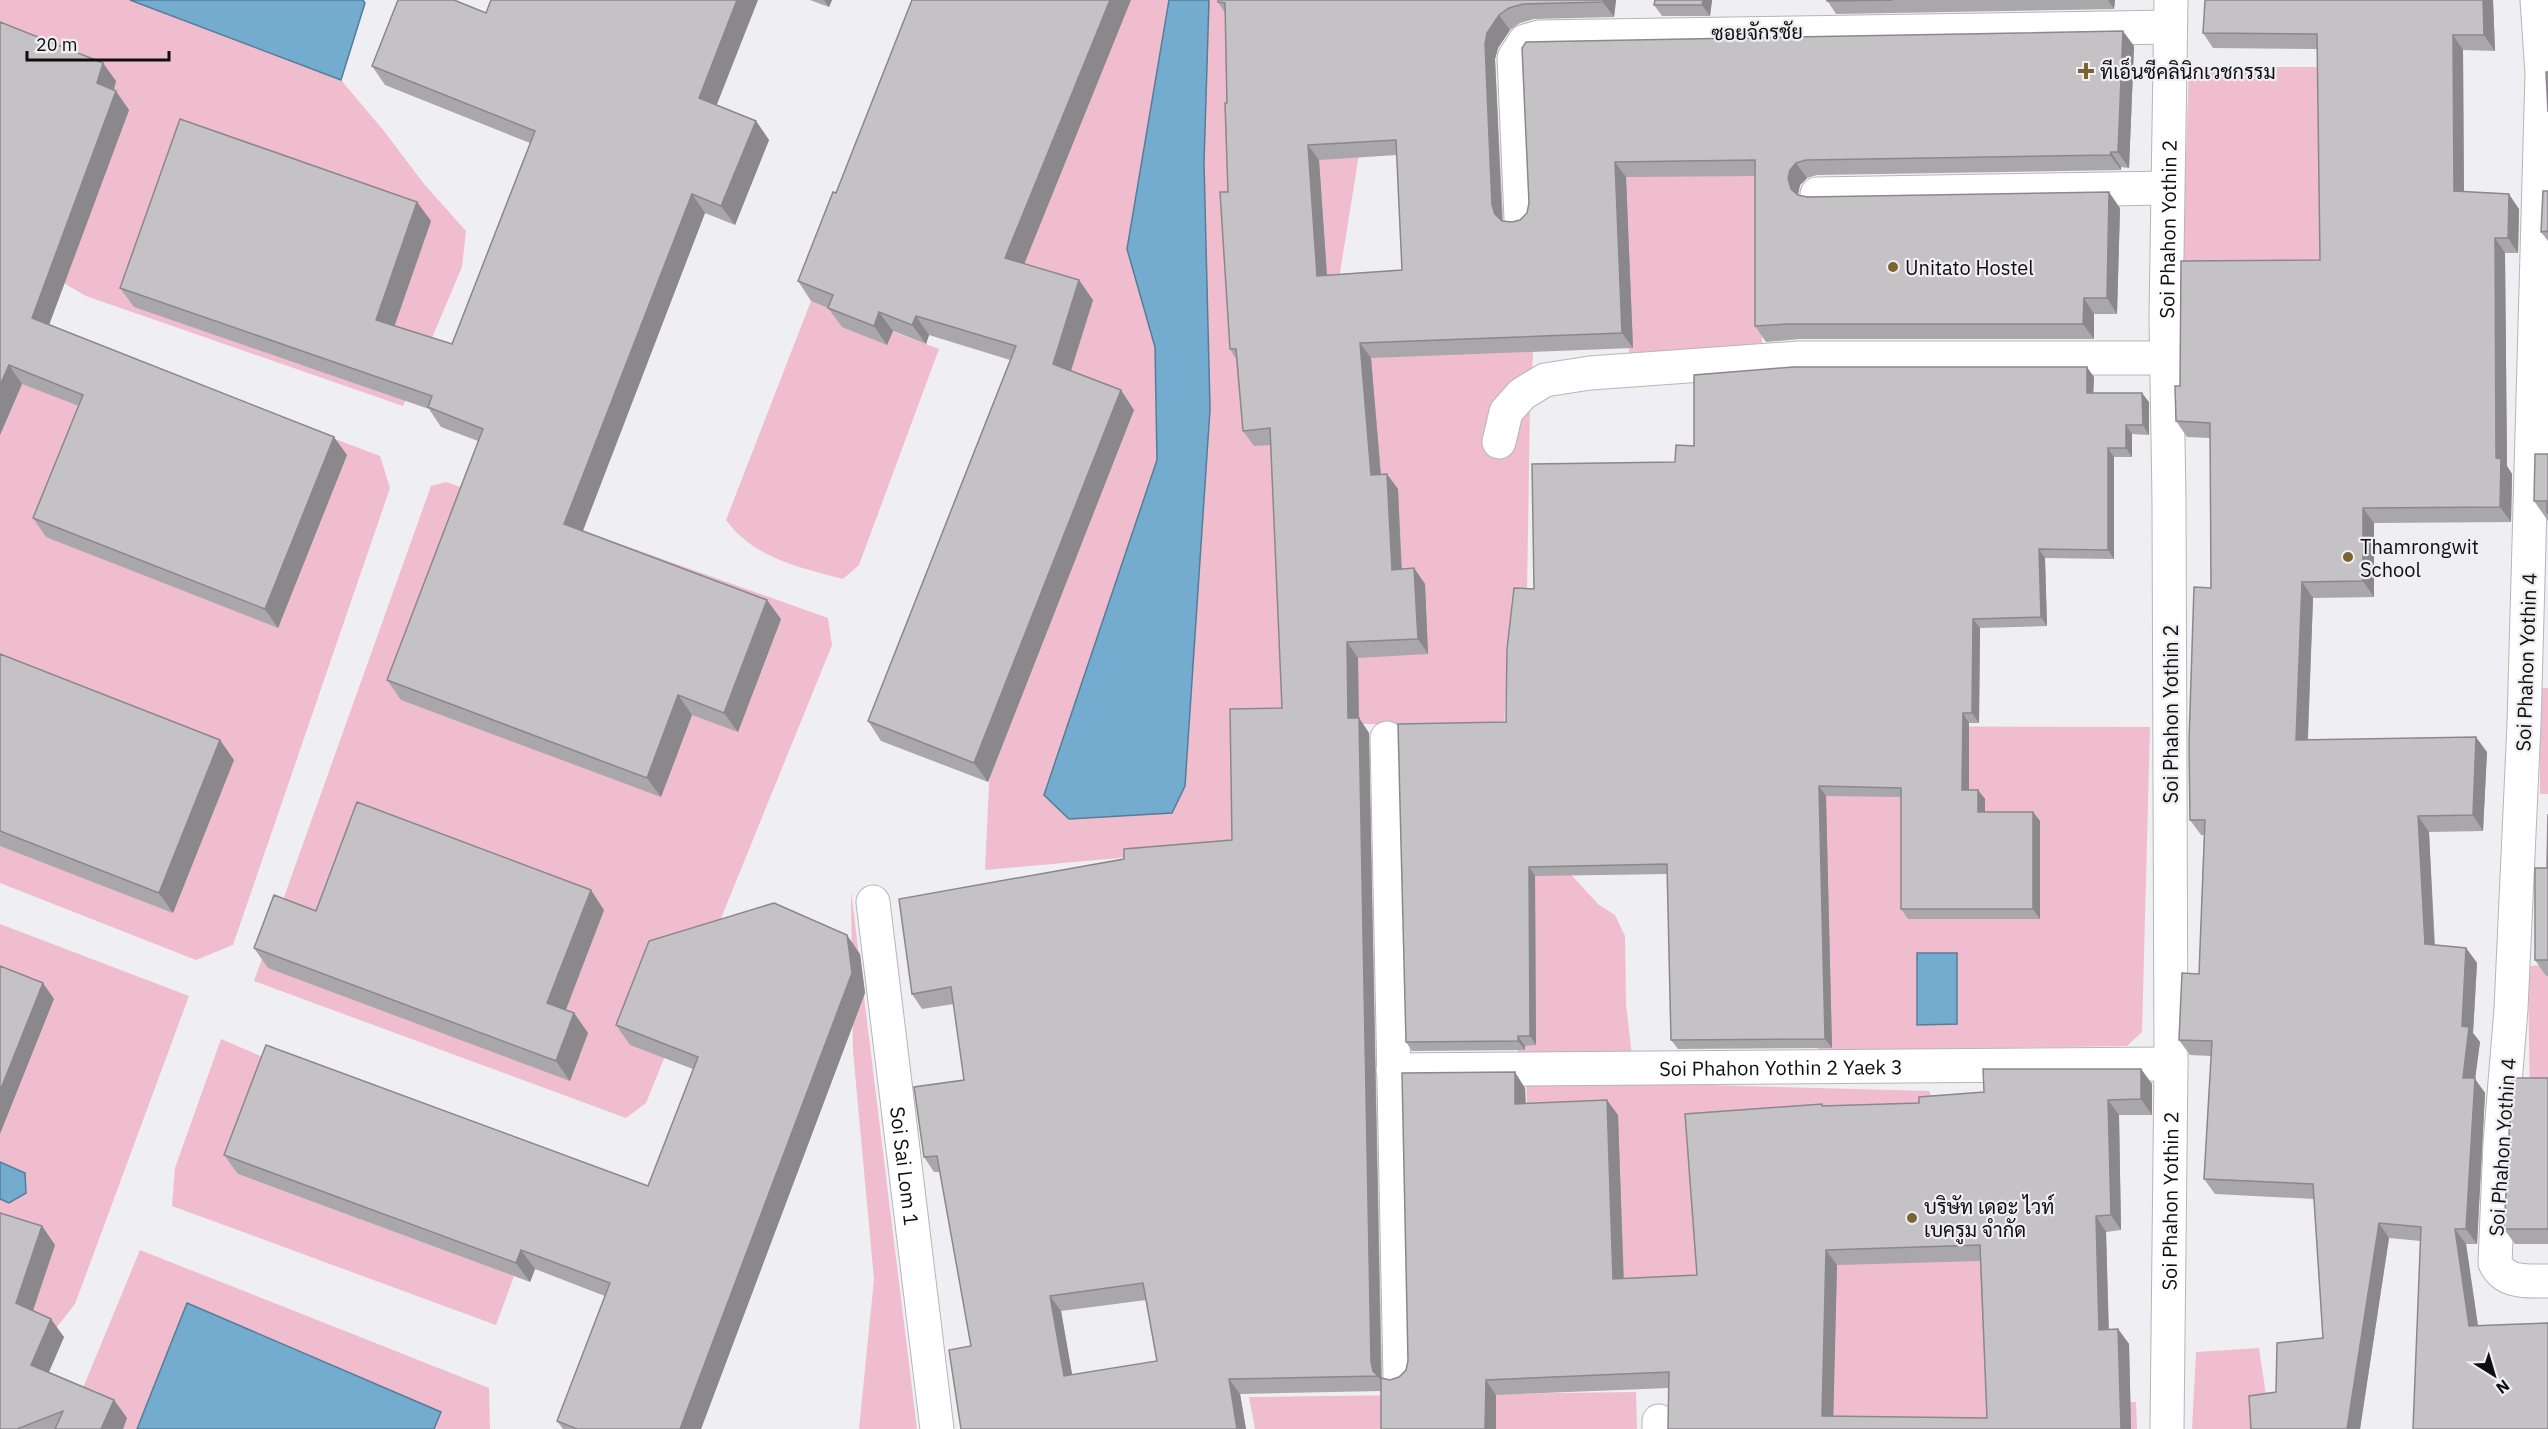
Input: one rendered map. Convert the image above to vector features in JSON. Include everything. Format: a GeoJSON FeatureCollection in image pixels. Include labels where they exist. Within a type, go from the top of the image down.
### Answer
{"type":"FeatureCollection","features":[{"type":"Feature","properties":{"kind":"street","name":"Soi Phahon Yothin 4"},"geometry":{"type":"LineString","coordinates":[[2536,0],[2541,95],[2524,724],[2511,1009],[2500,1144],[2495,1263],[2500,1273],[2510,1279],[2548,1281]]}},
{"type":"Feature","properties":{"kind":"street","name":"Soi Phahon Yothin 2"},"geometry":{"type":"LineString","coordinates":[[2167,1429],[2171,1064],[2167,188],[2171,13]]}},
{"type":"Feature","properties":{"kind":"street","name":"ซอยจักรชัย"},"geometry":{"type":"LineString","coordinates":[[1521,219],[1514,58],[1525,41],[1539,37],[1730,32],[2171,13]]}},
{"type":"Feature","properties":{"kind":"street"},"geometry":{"type":"LineString","coordinates":[[1817,194],[2167,188]]}},
{"type":"Feature","properties":{"kind":"street"},"geometry":{"type":"LineString","coordinates":[[1498,442],[1506,412],[1522,394],[1545,380],[1590,373],[1799,358],[2167,358]]}},
{"type":"Feature","properties":{"kind":"street"},"geometry":{"type":"LineString","coordinates":[[1387,738],[1400,1377]]}},
{"type":"Feature","properties":{"kind":"street","name":"Soi Sai Lom 1"},"geometry":{"type":"LineString","coordinates":[[873,902],[937,1429]]}},
{"type":"Feature","properties":{"kind":"street","name":"Soi Phahon Yothin 2 Yaek 3"},"geometry":{"type":"LineString","coordinates":[[1393,1070],[2171,1064]]}},
{"type":"Feature","properties":{"kind":"shaded area"},"geometry":{"type":"Polygon","coordinates":[[[0,0],[130,0],[341,80],[424,184],[466,231],[462,267],[403,406],[86,296],[0,246],[0,0]]]}},
{"type":"Feature","properties":{"kind":"shaded area"},"geometry":{"type":"Polygon","coordinates":[[[1119,0],[1169,0],[1127,249],[1155,347],[1157,460],[1044,795],[1185,786],[1210,409],[1204,163],[1209,0],[1235,0],[1360,148],[1334,310],[1535,322],[1530,404],[1527,592],[1512,594],[1504,726],[1238,722],[1240,847],[985,870],[989,785],[1003,618],[1057,349],[1020,251],[1119,0]]]}},
{"type":"Feature","properties":{"kind":"shaded area"},"geometry":{"type":"Polygon","coordinates":[[[1763,46],[1762,348],[1629,355],[1625,170],[1763,46]]]}},
{"type":"Feature","properties":{"kind":"shaded area"},"geometry":{"type":"Polygon","coordinates":[[[2189,67],[2392,67],[2407,261],[2182,275],[2189,67]]]}},
{"type":"Feature","properties":{"kind":"shaded area"},"geometry":{"type":"Polygon","coordinates":[[[811,301],[939,349],[859,565],[843,579],[794,565],[764,553],[750,544],[726,520],[811,301]]]}},
{"type":"Feature","properties":{"kind":"shaded area"},"geometry":{"type":"Polygon","coordinates":[[[0,312],[380,456],[390,488],[233,945],[196,960],[0,883],[0,312]]]}},
{"type":"Feature","properties":{"kind":"shaded area"},"geometry":{"type":"Polygon","coordinates":[[[446,482],[828,618],[832,645],[646,1103],[626,1118],[254,981],[431,486],[446,482]]]}},
{"type":"Feature","properties":{"kind":"shaded area"},"geometry":{"type":"Polygon","coordinates":[[[2540,688],[2548,688],[2548,794],[2540,794],[2540,688]]]}},
{"type":"Feature","properties":{"kind":"shaded area"},"geometry":{"type":"Polygon","coordinates":[[[1804,726],[2150,727],[2142,1032],[2127,1046],[1818,1051],[1804,726]]]}},
{"type":"Feature","properties":{"kind":"shaded area"},"geometry":{"type":"Polygon","coordinates":[[[1562,865],[1599,905],[1615,915],[1625,936],[1626,1004],[1632,1056],[1518,1058],[1516,870],[1562,865]]]}},
{"type":"Feature","properties":{"kind":"shaded area"},"geometry":{"type":"Polygon","coordinates":[[[851,891],[917,1429],[859,1429],[874,1279],[853,1051],[851,891]]]}},
{"type":"Feature","properties":{"kind":"shaded area"},"geometry":{"type":"Polygon","coordinates":[[[0,924],[189,996],[75,1304],[48,1338],[0,1322],[0,1199],[10,1203],[26,1193],[25,1173],[0,1162],[0,924]]]}},
{"type":"Feature","properties":{"kind":"shaded area"},"geometry":{"type":"Polygon","coordinates":[[[2548,965],[2548,1110],[2530,1110],[2528,966],[2548,965]]]}},
{"type":"Feature","properties":{"kind":"shaded area"},"geometry":{"type":"Polygon","coordinates":[[[221,1039],[279,1064],[238,1174],[514,1276],[496,1325],[172,1206],[175,1168],[221,1039]]]}},
{"type":"Feature","properties":{"kind":"shaded area"},"geometry":{"type":"Polygon","coordinates":[[[1526,1080],[1929,1091],[1992,1229],[1990,1406],[2136,1402],[2137,1429],[1674,1429],[1670,1348],[1539,1339],[1526,1080]]]}},
{"type":"Feature","properties":{"kind":"shaded area"},"geometry":{"type":"Polygon","coordinates":[[[140,1250],[489,1388],[490,1429],[66,1429],[140,1250]]]}},
{"type":"Feature","properties":{"kind":"shaded area"},"geometry":{"type":"Polygon","coordinates":[[[2259,1348],[2271,1429],[2192,1429],[2196,1352],[2259,1348]]]}},
{"type":"Feature","properties":{"kind":"shaded area"},"geometry":{"type":"Polygon","coordinates":[[[1636,1392],[1637,1429],[1255,1429],[1249,1397],[1636,1392]]]}},
{"type":"Feature","properties":{"kind":"water"},"geometry":{"type":"Polygon","coordinates":[[[130,0],[363,0],[365,3],[341,80],[130,0]]]}},
{"type":"Feature","properties":{"kind":"water"},"geometry":{"type":"Polygon","coordinates":[[[1169,0],[1209,0],[1204,163],[1210,409],[1185,786],[1172,813],[1069,819],[1044,795],[1157,460],[1155,347],[1127,249],[1169,0]]]}},
{"type":"Feature","properties":{"kind":"water"},"geometry":{"type":"Polygon","coordinates":[[[1917,953],[1957,953],[1957,1024],[1917,1025],[1917,953]]]}},
{"type":"Feature","properties":{"kind":"water"},"geometry":{"type":"Polygon","coordinates":[[[0,1162],[25,1173],[26,1193],[9,1203],[0,1199],[0,1162]]]}},
{"type":"Feature","properties":{"kind":"water"},"geometry":{"type":"Polygon","coordinates":[[[187,1303],[441,1412],[434,1429],[137,1429],[187,1303]]]}},
{"type":"Feature","properties":{"kind":"building"},"geometry":{"type":"Polygon","coordinates":[[[398,0],[454,0],[486,13],[491,0],[737,0],[699,98],[756,121],[721,206],[692,194],[564,524],[767,600],[724,713],[678,695],[647,778],[387,680],[483,429],[428,407],[432,396],[120,288],[180,119],[417,202],[376,320],[452,344],[535,131],[372,66],[398,0]]]}},
{"type":"Feature","properties":{"kind":"building"},"geometry":{"type":"Polygon","coordinates":[[[912,0],[1110,0],[1005,258],[1079,280],[1053,364],[1121,390],[974,763],[868,721],[1016,346],[916,316],[912,325],[879,312],[874,326],[828,308],[833,295],[798,281],[833,192],[836,193],[912,0]]]}},
{"type":"Feature","properties":{"kind":"building"},"geometry":{"type":"Polygon","coordinates":[[[1218,0],[1604,0],[1603,2],[1523,4],[1509,8],[1499,15],[1487,33],[1485,44],[1492,205],[1495,214],[1502,221],[1512,222],[1520,220],[1527,213],[1529,203],[1522,48],[1526,42],[2123,31],[2118,152],[2111,152],[2110,155],[1806,160],[1796,163],[1790,170],[1788,178],[1791,189],[1798,195],[1807,197],[2109,192],[2107,298],[2084,298],[2083,324],[1755,326],[1755,160],[1615,162],[1622,333],[1360,343],[1371,475],[1387,474],[1392,570],[1414,568],[1418,639],[1347,642],[1348,718],[1359,718],[1371,1362],[1373,1371],[1378,1376],[1229,1379],[1237,1429],[961,1429],[949,1350],[971,1346],[937,1156],[924,1157],[914,1087],[964,1080],[951,987],[912,994],[899,899],[1124,859],[1124,849],[1232,840],[1230,709],[1282,708],[1270,428],[1243,431],[1236,349],[1230,349],[1220,192],[1228,192],[1225,3],[1218,2],[1218,0]],[[1396,140],[1308,145],[1317,276],[1402,270],[1396,140]],[[1143,1283],[1050,1296],[1064,1376],[1157,1361],[1143,1283]]]}},
{"type":"Feature","properties":{"kind":"building"},"geometry":{"type":"Polygon","coordinates":[[[1655,0],[1703,0],[1702,5],[1654,5],[1655,0]]]}},
{"type":"Feature","properties":{"kind":"building"},"geometry":{"type":"Polygon","coordinates":[[[1827,0],[1893,0],[1827,1],[1827,0]]]}},
{"type":"Feature","properties":{"kind":"building"},"geometry":{"type":"Polygon","coordinates":[[[2205,0],[2483,0],[2484,35],[2453,35],[2454,191],[2509,194],[2508,238],[2495,238],[2496,458],[2501,459],[2500,507],[2363,508],[2363,581],[2302,582],[2296,740],[2476,737],[2473,815],[2418,816],[2425,944],[2466,948],[2462,1026],[2469,1027],[2463,1078],[2475,1078],[2466,1229],[2455,1229],[2469,1326],[2548,1323],[2548,1429],[2413,1429],[2421,1227],[2379,1223],[2347,1429],[2251,1429],[2249,1396],[2276,1392],[2277,1343],[2323,1338],[2313,1184],[2204,1179],[2212,1041],[2179,1040],[2182,973],[2199,974],[2205,820],[2190,820],[2189,742],[2194,587],[2211,588],[2210,423],[2176,421],[2175,386],[2180,386],[2181,261],[2320,260],[2317,34],[2203,33],[2205,0]]]}},
{"type":"Feature","properties":{"kind":"building"},"geometry":{"type":"Polygon","coordinates":[[[0,22],[103,63],[97,83],[116,91],[32,318],[334,437],[265,609],[33,518],[83,395],[9,365],[0,385],[0,22]]]}},
{"type":"Feature","properties":{"kind":"building"},"geometry":{"type":"Polygon","coordinates":[[[2546,72],[2548,72],[2548,112],[2546,72]]]}},
{"type":"Feature","properties":{"kind":"building"},"geometry":{"type":"Polygon","coordinates":[[[2543,191],[2548,191],[2548,231],[2541,232],[2543,191]]]}},
{"type":"Feature","properties":{"kind":"building"},"geometry":{"type":"Polygon","coordinates":[[[1793,367],[2087,367],[2087,393],[2142,393],[2143,425],[2126,425],[2126,448],[2108,448],[2108,550],[2039,549],[2041,617],[1973,619],[1972,713],[1963,713],[1962,790],[1978,790],[1978,812],[2033,812],[2033,909],[1901,909],[1901,788],[1819,786],[1825,1039],[1671,1040],[1667,864],[1529,867],[1530,1036],[1518,1036],[1518,1041],[1406,1042],[1398,724],[1506,722],[1507,649],[1514,588],[1534,589],[1532,464],[1675,462],[1676,445],[1694,446],[1694,375],[1793,367]]]}},
{"type":"Feature","properties":{"kind":"building"},"geometry":{"type":"Polygon","coordinates":[[[2535,454],[2548,454],[2548,513],[2547,501],[2534,501],[2535,454]]]}},
{"type":"Feature","properties":{"kind":"building"},"geometry":{"type":"Polygon","coordinates":[[[0,654],[220,740],[159,893],[0,831],[0,654]]]}},
{"type":"Feature","properties":{"kind":"building"},"geometry":{"type":"Polygon","coordinates":[[[357,802],[591,890],[547,1003],[574,1013],[556,1061],[254,948],[274,895],[316,911],[357,802]]]}},
{"type":"Feature","properties":{"kind":"building"},"geometry":{"type":"Polygon","coordinates":[[[2548,814],[2548,960],[2535,960],[2535,868],[2547,868],[2548,814]]]}},
{"type":"Feature","properties":{"kind":"building"},"geometry":{"type":"Polygon","coordinates":[[[774,903],[847,935],[852,973],[680,1429],[577,1429],[557,1421],[610,1283],[521,1250],[516,1263],[224,1155],[266,1045],[648,1186],[698,1057],[616,1025],[649,941],[774,903]]]}},
{"type":"Feature","properties":{"kind":"building"},"geometry":{"type":"Polygon","coordinates":[[[0,966],[43,983],[0,1091],[0,966]]]}},
{"type":"Feature","properties":{"kind":"building"},"geometry":{"type":"Polygon","coordinates":[[[1983,1069],[2141,1069],[2141,1099],[2108,1100],[2111,1215],[2096,1216],[2099,1330],[2118,1329],[2121,1428],[2126,1429],[1668,1429],[1669,1372],[1486,1380],[1485,1429],[1381,1429],[1381,1378],[1390,1380],[1399,1377],[1406,1370],[1408,1361],[1402,1073],[1515,1072],[1515,1104],[1607,1100],[1613,1279],[1697,1275],[1685,1114],[1822,1104],[1822,1106],[1919,1103],[1919,1097],[1984,1092],[1983,1069]],[[1980,1245],[1826,1250],[1822,1416],[1987,1418],[1980,1245]]]}},
{"type":"Feature","properties":{"kind":"building"},"geometry":{"type":"Polygon","coordinates":[[[2512,1078],[2548,1078],[2548,1229],[2504,1229],[2512,1078]]]}},
{"type":"Feature","properties":{"kind":"building"},"geometry":{"type":"Polygon","coordinates":[[[0,1213],[42,1226],[16,1303],[51,1319],[31,1365],[114,1400],[101,1429],[55,1429],[63,1411],[17,1429],[0,1429],[0,1213]]]}},
{"type":"Feature","properties":{"kind":"place","name":"ทีเอ็นซีคลินิกเวชกรรม"},"geometry":{"type":"Point","coordinates":[2086,71]}},
{"type":"Feature","properties":{"kind":"place","name":"Unitato Hostel"},"geometry":{"type":"Point","coordinates":[1893,267]}},
{"type":"Feature","properties":{"kind":"place","name":"Thamrongwit School"},"geometry":{"type":"Point","coordinates":[2348,557]}},
{"type":"Feature","properties":{"kind":"place","name":"บริษัท เดอะ ไวท์ เบครูม จำกัด"},"geometry":{"type":"Point","coordinates":[1912,1218]}}]}
